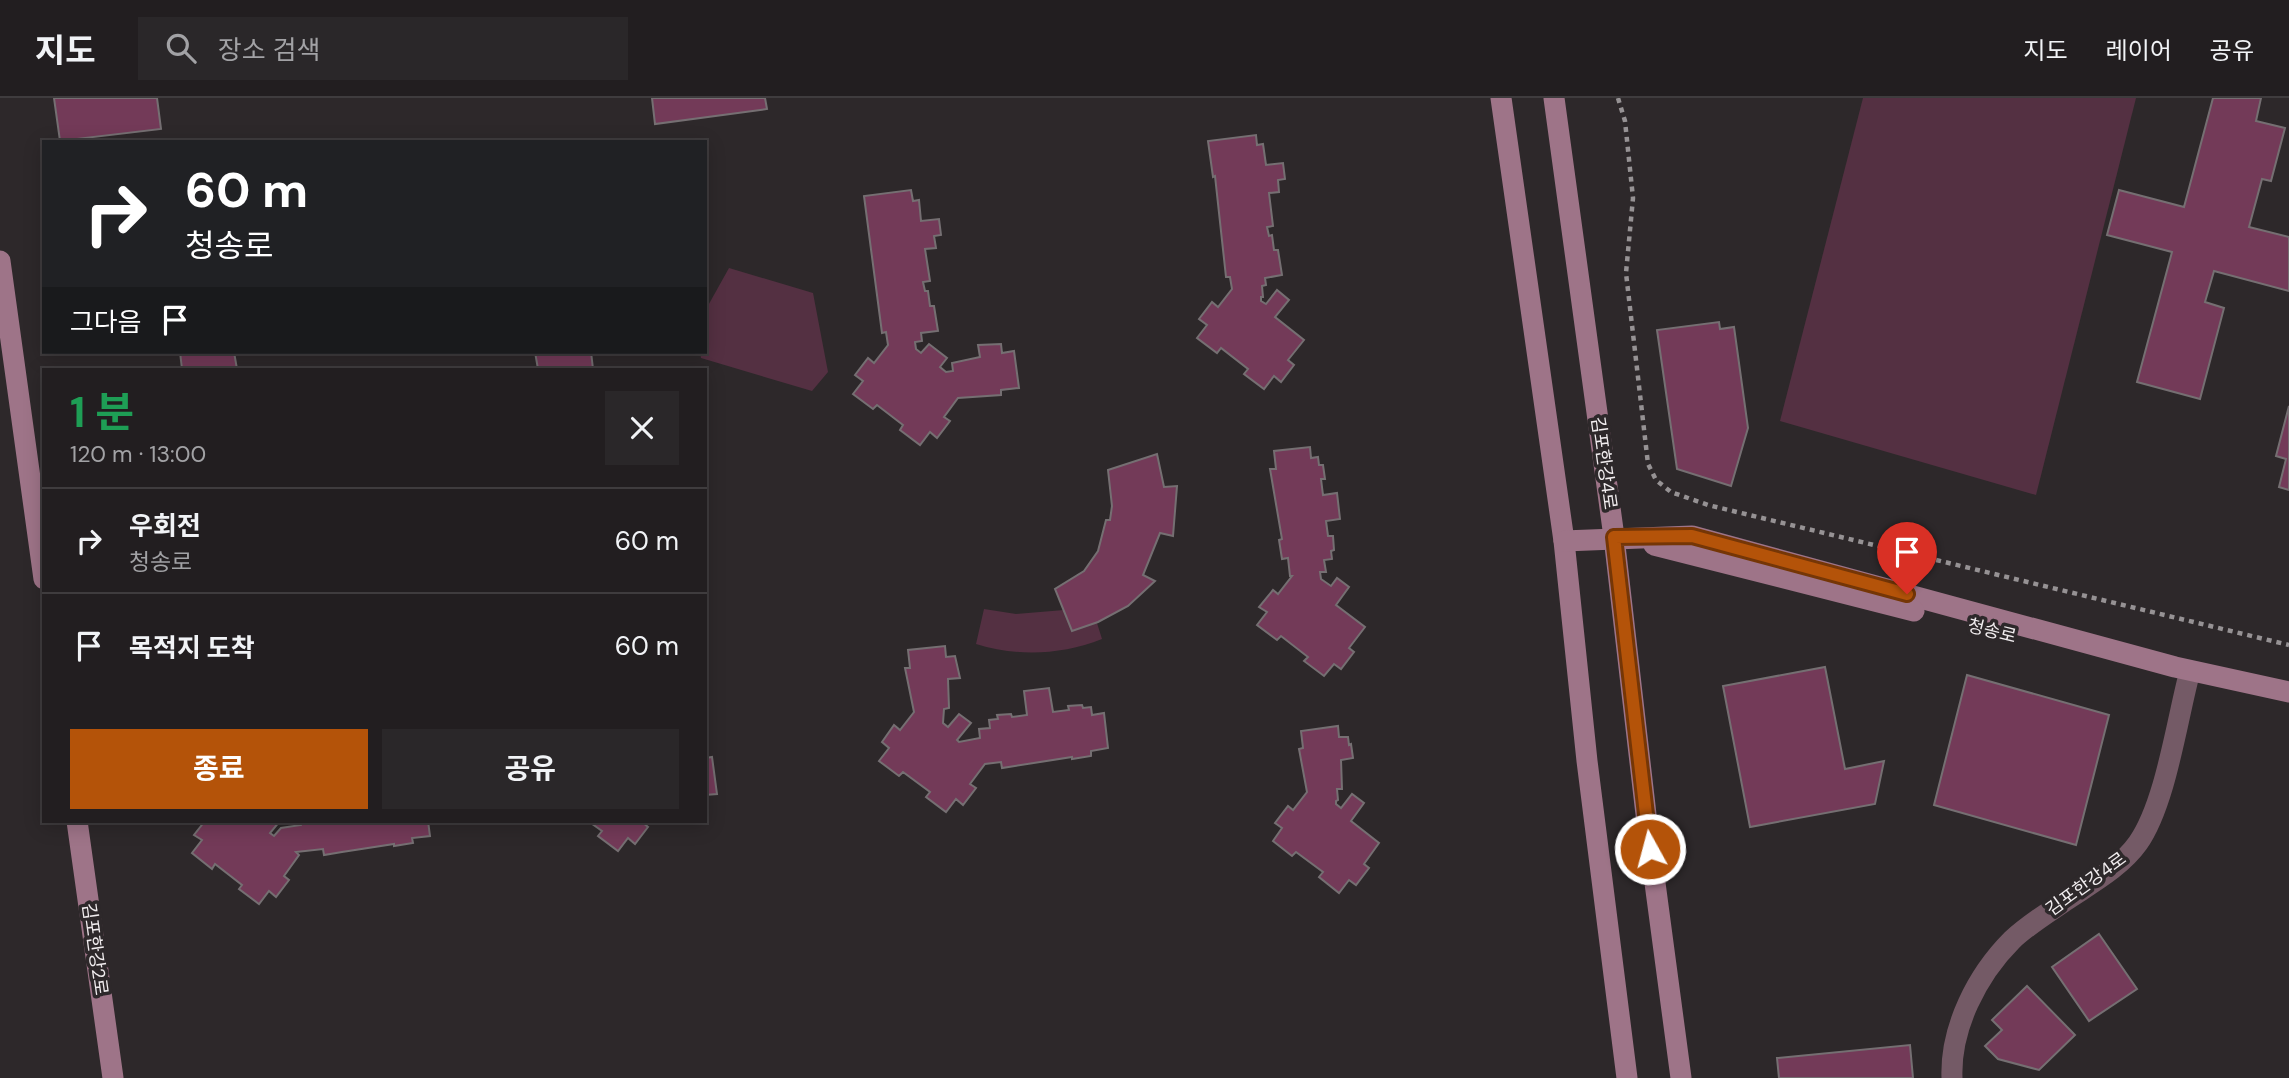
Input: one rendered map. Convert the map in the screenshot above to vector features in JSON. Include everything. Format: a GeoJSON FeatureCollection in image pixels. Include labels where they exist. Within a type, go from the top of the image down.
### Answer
{"type":"FeatureCollection","features":[{"type":"Feature","properties":{"kind":"street"},"geometry":{"type":"LineString","coordinates":[[1501,98],[1564,541],[1587,761],[1626,1078]]}},
{"type":"Feature","properties":{"kind":"street","name":"김포한강4로"},"geometry":{"type":"LineString","coordinates":[[1554,98],[1614,537],[1647,823],[1681,1078]]}},
{"type":"Feature","properties":{"kind":"street"},"geometry":{"type":"LineString","coordinates":[[0,261],[42,565]]}},
{"type":"Feature","properties":{"kind":"street","name":"청송로"},"geometry":{"type":"LineString","coordinates":[[1564,541],[1692,536],[2289,705]]}},
{"type":"Feature","properties":{"kind":"street","name":"청송로"},"geometry":{"type":"LineString","coordinates":[[2188,676],[2289,692]]}},
{"type":"Feature","properties":{"kind":"street","name":"김포한강4로"},"geometry":{"type":"LineString","coordinates":[[1952,1078],[1956,1041],[1966,1010],[1996,958],[2024,930],[2123,860],[2138,843],[2162,788],[2188,676]]}},
{"type":"Feature","properties":{"kind":"street","name":"김포한강2로"},"geometry":{"type":"LineString","coordinates":[[77,823],[113,1078]]}},
{"type":"Feature","properties":{"kind":"path"},"geometry":{"type":"LineString","coordinates":[[1618,98],[1625,121],[1633,198],[1626,273],[1648,464],[1657,480],[1671,492],[1707,505],[2289,645]]}},
{"type":"Feature","properties":{"kind":"shaded area"},"geometry":{"type":"Polygon","coordinates":[[[1863,98],[2136,98],[2036,495],[1780,421],[1863,98]]]}},
{"type":"Feature","properties":{"kind":"shaded area"},"geometry":{"type":"Polygon","coordinates":[[[729,268],[813,293],[828,372],[812,391],[701,358],[700,354],[707,354],[707,307],[729,268]]]}},
{"type":"Feature","properties":{"kind":"shaded area"},"geometry":{"type":"Polygon","coordinates":[[[984,609],[1016,614],[1064,610],[1072,631],[1097,623],[1102,639],[1071,648],[1039,652],[1008,651],[976,644],[984,609]]]}},
{"type":"Feature","properties":{"kind":"building"},"geometry":{"type":"Polygon","coordinates":[[[54,98],[157,98],[161,129],[60,140],[54,98]]]}},
{"type":"Feature","properties":{"kind":"building"},"geometry":{"type":"Polygon","coordinates":[[[652,98],[765,98],[767,109],[655,124],[652,98]]]}},
{"type":"Feature","properties":{"kind":"building"},"geometry":{"type":"Polygon","coordinates":[[[2213,98],[2261,98],[2256,121],[2285,128],[2271,181],[2262,179],[2249,227],[2289,237],[2289,291],[2214,271],[2205,302],[2224,308],[2200,399],[2137,382],[2172,252],[2107,235],[2119,190],[2184,207],[2213,98]]]}},
{"type":"Feature","properties":{"kind":"building"},"geometry":{"type":"Polygon","coordinates":[[[1256,135],[1257,145],[1263,144],[1266,165],[1283,163],[1285,179],[1278,180],[1279,192],[1269,193],[1273,226],[1267,227],[1269,236],[1272,235],[1274,250],[1278,250],[1282,275],[1265,278],[1266,285],[1262,286],[1261,301],[1266,304],[1277,290],[1289,300],[1275,317],[1304,340],[1288,360],[1294,365],[1281,382],[1274,376],[1264,389],[1244,374],[1248,369],[1221,348],[1217,353],[1197,338],[1207,325],[1199,319],[1212,302],[1218,307],[1232,289],[1230,277],[1226,277],[1215,176],[1213,177],[1208,141],[1256,135]]]}},
{"type":"Feature","properties":{"kind":"building"},"geometry":{"type":"Polygon","coordinates":[[[911,190],[913,201],[919,200],[921,221],[939,219],[941,235],[934,236],[936,248],[925,249],[930,281],[923,282],[925,291],[928,291],[930,306],[934,306],[938,331],[921,333],[922,341],[915,342],[916,349],[921,353],[929,344],[947,358],[940,367],[946,372],[953,371],[952,363],[980,357],[978,345],[1001,344],[1002,353],[1014,351],[1019,388],[1001,390],[1001,395],[958,398],[944,417],[950,421],[937,438],[930,432],[920,445],[900,430],[903,425],[877,405],[873,409],[853,394],[863,381],[855,375],[868,358],[874,363],[888,345],[886,332],[882,333],[864,196],[911,190]]]}},
{"type":"Feature","properties":{"kind":"building"},"geometry":{"type":"Polygon","coordinates":[[[1719,322],[1720,329],[1734,327],[1748,428],[1731,486],[1677,469],[1657,330],[1719,322]]]}},
{"type":"Feature","properties":{"kind":"building"},"geometry":{"type":"Polygon","coordinates":[[[180,354],[234,354],[237,368],[182,368],[180,354]]]}},
{"type":"Feature","properties":{"kind":"building"},"geometry":{"type":"Polygon","coordinates":[[[535,354],[591,354],[593,368],[538,368],[535,354]]]}},
{"type":"Feature","properties":{"kind":"building"},"geometry":{"type":"Polygon","coordinates":[[[2289,406],[2289,490],[2279,487],[2286,459],[2276,456],[2289,406]]]}},
{"type":"Feature","properties":{"kind":"building"},"geometry":{"type":"Polygon","coordinates":[[[1310,447],[1311,458],[1318,457],[1319,465],[1323,465],[1323,495],[1337,493],[1340,519],[1326,521],[1328,536],[1333,536],[1334,550],[1331,551],[1332,559],[1324,560],[1326,572],[1320,572],[1321,579],[1331,586],[1337,578],[1349,587],[1336,605],[1365,627],[1349,648],[1354,652],[1341,669],[1334,664],[1324,676],[1304,661],[1308,657],[1281,636],[1277,640],[1257,625],[1267,612],[1259,607],[1273,590],[1278,594],[1292,576],[1288,558],[1282,559],[1279,540],[1282,539],[1270,469],[1276,469],[1274,451],[1310,447]]]}},
{"type":"Feature","properties":{"kind":"building"},"geometry":{"type":"Polygon","coordinates":[[[1157,454],[1164,487],[1177,486],[1173,536],[1160,533],[1143,575],[1155,581],[1128,606],[1098,622],[1072,631],[1055,589],[1084,571],[1098,551],[1106,520],[1110,520],[1112,506],[1108,470],[1157,454]]]}},
{"type":"Feature","properties":{"kind":"building"},"geometry":{"type":"Polygon","coordinates":[[[945,646],[946,657],[955,656],[960,678],[948,679],[949,708],[944,709],[943,723],[948,727],[959,714],[971,723],[957,740],[959,742],[980,738],[979,729],[990,728],[989,720],[998,719],[997,715],[1027,715],[1024,691],[1049,688],[1053,712],[1069,710],[1068,706],[1082,705],[1083,708],[1091,707],[1092,715],[1104,713],[1108,748],[1091,751],[1091,756],[1072,759],[1002,768],[1001,762],[985,764],[970,784],[976,788],[963,805],[956,799],[946,812],[926,797],[930,792],[903,772],[899,776],[879,761],[889,748],[882,742],[894,725],[900,730],[914,712],[905,668],[910,668],[908,650],[945,646]]]}},
{"type":"Feature","properties":{"kind":"building"},"geometry":{"type":"Polygon","coordinates":[[[1825,667],[1845,769],[1884,761],[1875,804],[1750,827],[1723,686],[1825,667]]]}},
{"type":"Feature","properties":{"kind":"building"},"geometry":{"type":"Polygon","coordinates":[[[1967,675],[2109,715],[2076,845],[1934,805],[1967,675]]]}},
{"type":"Feature","properties":{"kind":"building"},"geometry":{"type":"Polygon","coordinates":[[[1338,726],[1339,737],[1348,737],[1353,758],[1341,760],[1342,789],[1337,789],[1336,804],[1341,808],[1352,794],[1364,803],[1351,821],[1379,843],[1364,864],[1369,868],[1356,885],[1349,880],[1339,893],[1319,877],[1323,872],[1296,852],[1292,856],[1273,841],[1282,828],[1275,823],[1288,806],[1293,810],[1307,792],[1299,749],[1303,748],[1301,731],[1338,726]]]}},
{"type":"Feature","properties":{"kind":"building"},"geometry":{"type":"Polygon","coordinates":[[[712,757],[717,794],[707,795],[707,758],[712,757]]]}},
{"type":"Feature","properties":{"kind":"building"},"geometry":{"type":"Polygon","coordinates":[[[203,823],[278,823],[270,833],[274,836],[281,828],[301,823],[428,823],[430,836],[412,838],[413,843],[324,855],[323,849],[296,852],[299,855],[284,876],[289,880],[276,897],[269,891],[259,904],[239,889],[242,885],[215,864],[212,869],[192,853],[202,840],[194,835],[203,823]]]}},
{"type":"Feature","properties":{"kind":"building"},"geometry":{"type":"Polygon","coordinates":[[[591,823],[643,823],[648,827],[635,844],[628,838],[618,851],[598,836],[602,831],[591,823]]]}},
{"type":"Feature","properties":{"kind":"building"},"geometry":{"type":"Polygon","coordinates":[[[2099,934],[2137,989],[2089,1021],[2052,967],[2099,934]]]}},
{"type":"Feature","properties":{"kind":"building"},"geometry":{"type":"Polygon","coordinates":[[[2027,986],[2075,1035],[2039,1070],[1998,1059],[1985,1046],[2002,1030],[1992,1020],[2027,986]]]}},
{"type":"Feature","properties":{"kind":"building"},"geometry":{"type":"Polygon","coordinates":[[[1910,1045],[1913,1078],[1779,1078],[1777,1058],[1910,1045]]]}},
{"type":"Feature","properties":{"kind":"route"},"geometry":{"type":"LineString","coordinates":[[1650,849],[1614,537],[1692,536],[1907,594]]}}]}
